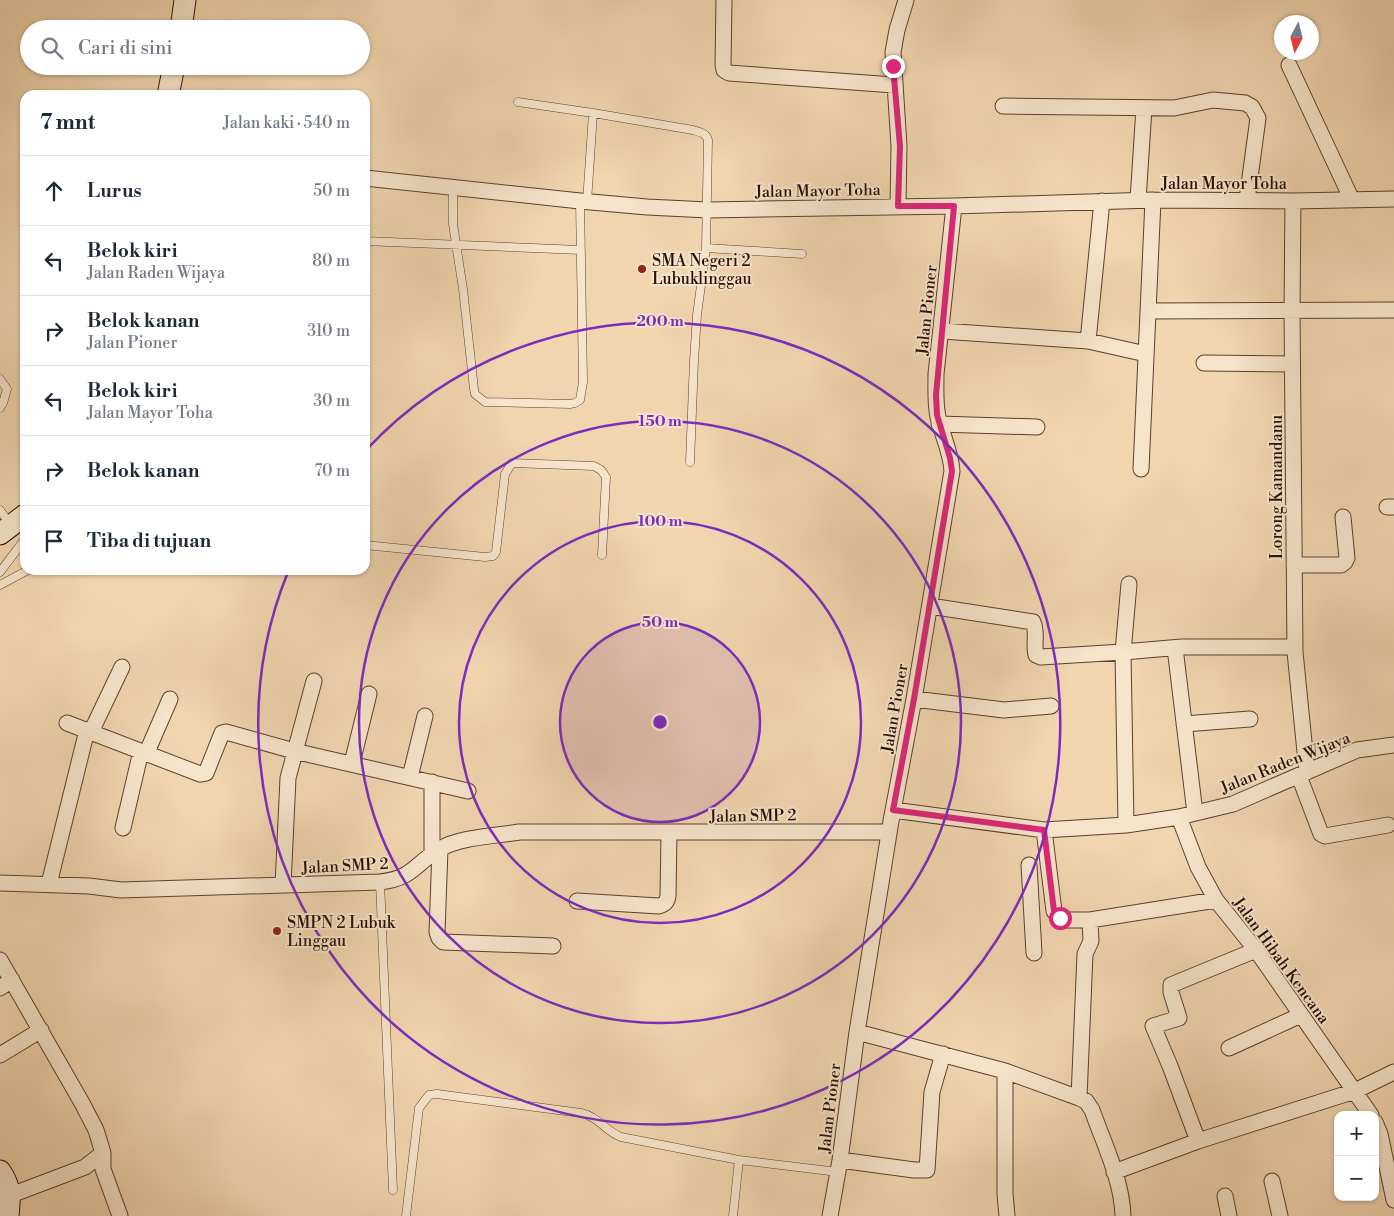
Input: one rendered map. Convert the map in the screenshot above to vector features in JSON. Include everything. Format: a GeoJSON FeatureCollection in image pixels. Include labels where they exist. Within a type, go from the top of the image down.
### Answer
{"type":"FeatureCollection","features":[{"type":"Feature","properties":{"kind":"main road"},"geometry":{"type":"LineString","coordinates":[[182,20],[185,0]]}},
{"type":"Feature","properties":{"kind":"main road"},"geometry":{"type":"LineString","coordinates":[[169,90],[172,75]]}},
{"type":"Feature","properties":{"kind":"street"},"geometry":{"type":"LineString","coordinates":[[724,0],[723,65],[724,70],[729,73],[894,85]]}},
{"type":"Feature","properties":{"kind":"street"},"geometry":{"type":"LineString","coordinates":[[898,206],[900,146],[893,52],[906,0]]}},
{"type":"Feature","properties":{"kind":"street"},"geometry":{"type":"LineString","coordinates":[[1289,65],[1352,200]]}},
{"type":"Feature","properties":{"kind":"street"},"geometry":{"type":"LineString","coordinates":[[1003,106],[1174,108],[1208,100],[1245,103],[1252,107],[1258,118],[1247,200]]}},
{"type":"Feature","properties":{"kind":"street"},"geometry":{"type":"LineString","coordinates":[[1141,469],[1148,311],[1144,108]]}},
{"type":"Feature","properties":{"kind":"street","name":"Jalan Mayor Toha"},"geometry":{"type":"LineString","coordinates":[[370,178],[647,208],[708,210],[954,206],[1146,200],[1293,201],[1394,199]]}},
{"type":"Feature","properties":{"kind":"street"},"geometry":{"type":"LineString","coordinates":[[1088,342],[1102,201]]}},
{"type":"Feature","properties":{"kind":"street","name":"Lorong Kamandanu"},"geometry":{"type":"LineString","coordinates":[[1293,201],[1292,364],[1295,647],[1303,774],[1321,834],[1325,836],[1388,825]]}},
{"type":"Feature","properties":{"kind":"street","name":"Jalan Pioner"},"geometry":{"type":"LineString","coordinates":[[830,1216],[889,832],[914,699],[952,471],[940,424],[936,395],[954,206]]}},
{"type":"Feature","properties":{"kind":"street"},"geometry":{"type":"LineString","coordinates":[[1148,311],[1394,310]]}},
{"type":"Feature","properties":{"kind":"street"},"geometry":{"type":"LineString","coordinates":[[942,331],[1088,342],[1146,354]]}},
{"type":"Feature","properties":{"kind":"street"},"geometry":{"type":"LineString","coordinates":[[1204,363],[1292,364]]}},
{"type":"Feature","properties":{"kind":"street"},"geometry":{"type":"LineString","coordinates":[[940,424],[1037,428]]}},
{"type":"Feature","properties":{"kind":"street"},"geometry":{"type":"LineString","coordinates":[[1294,565],[1341,565],[1345,562],[1347,558],[1343,516]]}},
{"type":"Feature","properties":{"kind":"street"},"geometry":{"type":"LineString","coordinates":[[1126,825],[1123,652],[1129,584]]}},
{"type":"Feature","properties":{"kind":"street"},"geometry":{"type":"LineString","coordinates":[[930,606],[1033,622],[1036,627],[1036,656],[1041,657],[1175,648],[1295,647]]}},
{"type":"Feature","properties":{"kind":"street"},"geometry":{"type":"LineString","coordinates":[[1175,648],[1196,813]]}},
{"type":"Feature","properties":{"kind":"street"},"geometry":{"type":"LineString","coordinates":[[49,884],[89,731],[122,667]]}},
{"type":"Feature","properties":{"kind":"street"},"geometry":{"type":"LineString","coordinates":[[283,885],[288,778],[314,681]]}},
{"type":"Feature","properties":{"kind":"street"},"geometry":{"type":"LineString","coordinates":[[352,763],[369,694]]}},
{"type":"Feature","properties":{"kind":"street"},"geometry":{"type":"LineString","coordinates":[[123,828],[144,752],[170,699]]}},
{"type":"Feature","properties":{"kind":"street"},"geometry":{"type":"LineString","coordinates":[[914,699],[1004,710],[1051,706]]}},
{"type":"Feature","properties":{"kind":"street"},"geometry":{"type":"LineString","coordinates":[[410,777],[425,716]]}},
{"type":"Feature","properties":{"kind":"street"},"geometry":{"type":"LineString","coordinates":[[1184,724],[1250,719]]}},
{"type":"Feature","properties":{"kind":"street"},"geometry":{"type":"LineString","coordinates":[[67,723],[200,774],[206,773],[222,733],[226,732],[294,751],[468,791]]}},
{"type":"Feature","properties":{"kind":"street","name":"Jalan Raden Wijaya"},"geometry":{"type":"LineString","coordinates":[[893,810],[1044,830],[1126,825],[1180,818],[1233,804],[1357,750],[1394,745]]}},
{"type":"Feature","properties":{"kind":"street"},"geometry":{"type":"LineString","coordinates":[[432,782],[436,852],[437,932],[439,938],[443,942],[554,946]]}},
{"type":"Feature","properties":{"kind":"street","name":"Jalan Hibah Kencana"},"geometry":{"type":"LineString","coordinates":[[1180,818],[1198,867],[1216,900],[1256,950],[1368,1111]]}},
{"type":"Feature","properties":{"kind":"street"},"geometry":{"type":"LineString","coordinates":[[1044,830],[1054,911],[1060,918],[1067,920],[1090,920],[1216,900]]}},
{"type":"Feature","properties":{"kind":"street","name":"Jalan SMP 2"},"geometry":{"type":"LineString","coordinates":[[0,882],[89,886],[121,890],[380,882],[403,878],[436,852],[462,841],[519,832],[889,832]]}},
{"type":"Feature","properties":{"kind":"street"},"geometry":{"type":"LineString","coordinates":[[577,901],[659,906],[664,904],[668,901],[669,832]]}},
{"type":"Feature","properties":{"kind":"street"},"geometry":{"type":"LineString","coordinates":[[1029,865],[1034,953]]}},
{"type":"Feature","properties":{"kind":"street"},"geometry":{"type":"LineString","coordinates":[[1033,914],[1054,911]]}},
{"type":"Feature","properties":{"kind":"street"},"geometry":{"type":"LineString","coordinates":[[1079,1098],[1085,954],[1092,941],[1090,920]]}},
{"type":"Feature","properties":{"kind":"street"},"geometry":{"type":"LineString","coordinates":[[1198,1141],[1153,1026],[1179,1018],[1171,992],[1171,985],[1256,950]]}},
{"type":"Feature","properties":{"kind":"street"},"geometry":{"type":"LineString","coordinates":[[0,960],[6,984],[41,1030],[96,1130],[103,1153],[103,1169],[120,1216]]}},
{"type":"Feature","properties":{"kind":"street"},"geometry":{"type":"LineString","coordinates":[[1229,1048],[1301,1015]]}},
{"type":"Feature","properties":{"kind":"street"},"geometry":{"type":"LineString","coordinates":[[0,1055],[41,1030]]}},
{"type":"Feature","properties":{"kind":"street"},"geometry":{"type":"LineString","coordinates":[[857,1032],[1005,1071],[1086,1101],[1092,1110],[1114,1172],[1123,1207],[1123,1216]]}},
{"type":"Feature","properties":{"kind":"street"},"geometry":{"type":"LineString","coordinates":[[839,1166],[927,1170],[932,1092],[943,1054]]}},
{"type":"Feature","properties":{"kind":"street"},"geometry":{"type":"LineString","coordinates":[[1005,1071],[1005,1194],[1007,1216]]}},
{"type":"Feature","properties":{"kind":"street"},"geometry":{"type":"LineString","coordinates":[[1114,1172],[1198,1141],[1355,1091],[1394,1072]]}},
{"type":"Feature","properties":{"kind":"street"},"geometry":{"type":"LineString","coordinates":[[1379,1132],[1394,1200]]}},
{"type":"Feature","properties":{"kind":"street"},"geometry":{"type":"LineString","coordinates":[[5,1188],[85,1167],[103,1153]]}},
{"type":"Feature","properties":{"kind":"street"},"geometry":{"type":"LineString","coordinates":[[1272,1181],[1280,1216]]}},
{"type":"Feature","properties":{"kind":"street"},"geometry":{"type":"LineString","coordinates":[[1225,1196],[1229,1216]]}},
{"type":"Feature","properties":{"kind":"lane"},"geometry":{"type":"LineString","coordinates":[[518,102],[693,130],[703,133],[708,140],[706,248],[697,315],[690,462]]}},
{"type":"Feature","properties":{"kind":"lane"},"geometry":{"type":"LineString","coordinates":[[454,186],[453,224],[463,289],[474,389],[478,397],[485,402],[570,404],[580,400],[583,382],[580,250],[583,202],[593,113]]}},
{"type":"Feature","properties":{"kind":"lane"},"geometry":{"type":"LineString","coordinates":[[370,241],[580,250]]}},
{"type":"Feature","properties":{"kind":"lane"},"geometry":{"type":"LineString","coordinates":[[706,248],[802,254]]}},
{"type":"Feature","properties":{"kind":"lane"},"geometry":{"type":"LineString","coordinates":[[0,379],[7,389],[0,408]]}},
{"type":"Feature","properties":{"kind":"lane"},"geometry":{"type":"LineString","coordinates":[[370,546],[485,557],[492,556],[496,552],[505,474],[512,463],[594,466],[601,470],[606,477],[602,555]]}},
{"type":"Feature","properties":{"kind":"lane"},"geometry":{"type":"LineString","coordinates":[[0,572],[13,529]]}},
{"type":"Feature","properties":{"kind":"lane"},"geometry":{"type":"LineString","coordinates":[[0,584],[20,574]]}},
{"type":"Feature","properties":{"kind":"lane"},"geometry":{"type":"LineString","coordinates":[[380,882],[393,1190]]}},
{"type":"Feature","properties":{"kind":"lane"},"geometry":{"type":"LineString","coordinates":[[406,1216],[419,1108],[430,1095],[437,1094],[591,1115],[612,1134],[621,1137],[739,1160],[839,1166]]}},
{"type":"Feature","properties":{"kind":"lane"},"geometry":{"type":"LineString","coordinates":[[733,1216],[739,1160]]}},
{"type":"Feature","properties":{"kind":"place","name":"SMA Negeri 2 Lubuklinggau"},"geometry":{"type":"Point","coordinates":[642,269]}},
{"type":"Feature","properties":{"kind":"place","name":"SMPN 2 Lubuk Linggau"},"geometry":{"type":"Point","coordinates":[277,931]}},
{"type":"Feature","properties":{"kind":"route"},"geometry":{"type":"LineString","coordinates":[[893,66],[900,146],[898,206],[954,206],[936,374],[937,415],[952,463],[952,471],[914,699],[893,810],[1002,826],[1044,830],[1054,911],[1060,918]]}}]}
